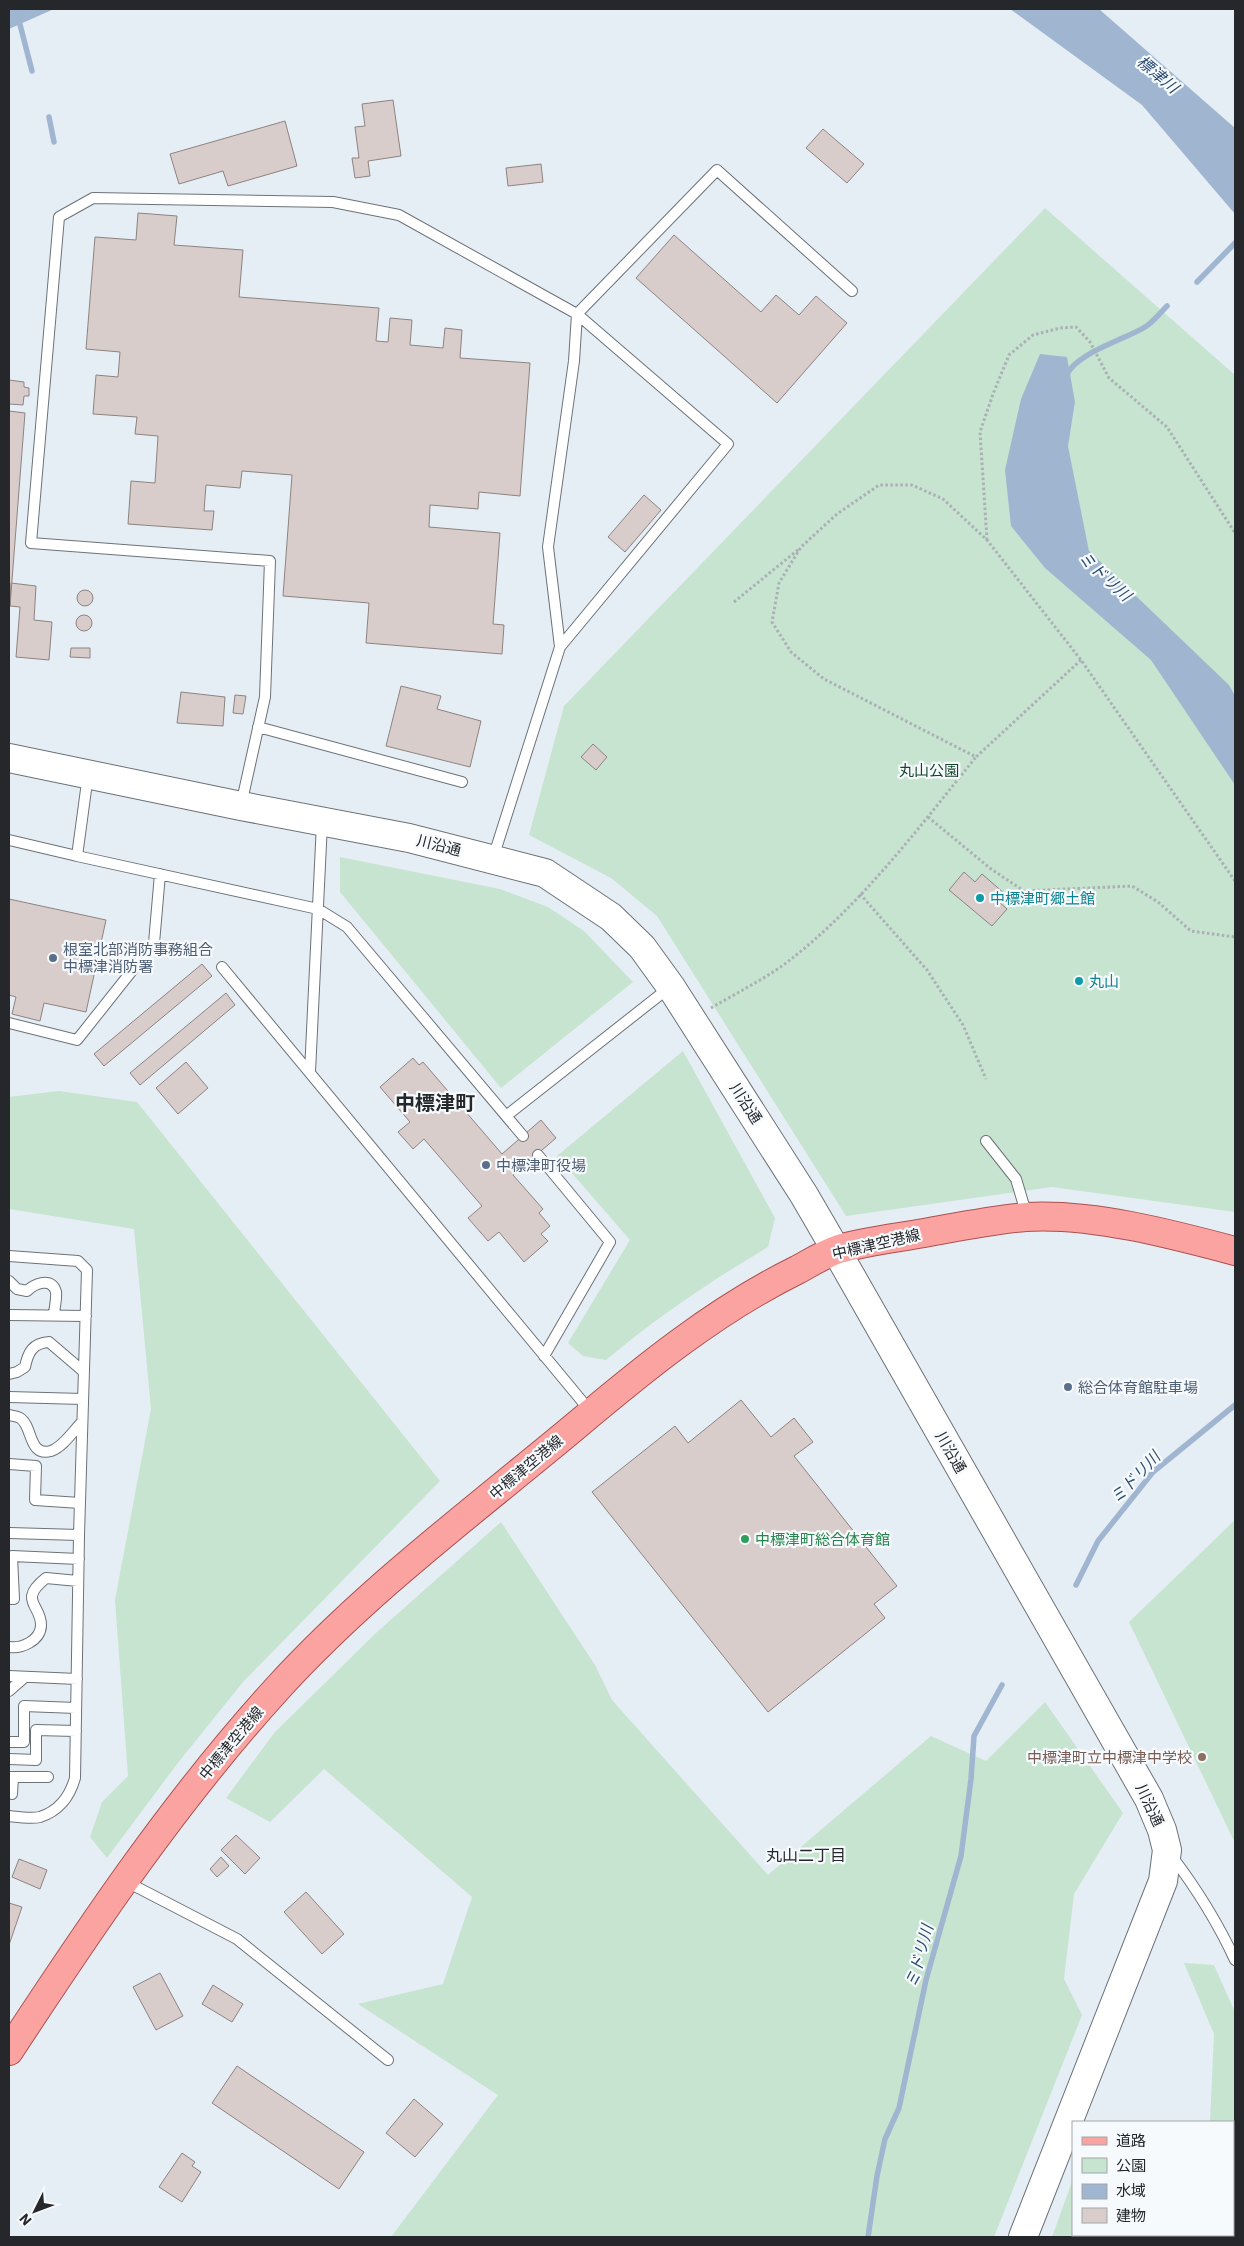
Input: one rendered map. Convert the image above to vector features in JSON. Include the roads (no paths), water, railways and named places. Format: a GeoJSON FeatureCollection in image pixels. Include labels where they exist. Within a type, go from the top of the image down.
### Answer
{"type":"FeatureCollection","features":[{"type":"Feature","properties":{"kind":"main road","name":"中標津空港線"},"geometry":{"type":"LineString","coordinates":[[9,2051],[124,1880],[211,1766],[277,1688],[339,1627],[435,1540],[591,1412],[716,1316],[770,1283],[836,1250],[972,1224],[1028,1217],[1075,1218],[1175,1235],[1235,1250]]}},
{"type":"Feature","properties":{"kind":"street","name":"川沿通"},"geometry":{"type":"LineString","coordinates":[[9,758],[241,806],[409,838],[493,858],[545,873],[611,917],[642,947],[671,987],[804,1195],[1149,1799],[1162,1830],[1167,1850]]}},
{"type":"Feature","properties":{"kind":"street"},"geometry":{"type":"LineString","coordinates":[[1023,2237],[1163,1881],[1167,1850]]}},
{"type":"Feature","properties":{"kind":"lane"},"geometry":{"type":"LineString","coordinates":[[560,647],[548,547],[574,361],[577,314],[717,170],[852,291]]}},
{"type":"Feature","properties":{"kind":"lane"},"geometry":{"type":"LineString","coordinates":[[241,806],[265,697],[270,561],[31,543],[59,217],[93,198],[333,202],[399,215],[577,314],[728,444],[560,647],[493,858]]}},
{"type":"Feature","properties":{"kind":"lane"},"geometry":{"type":"LineString","coordinates":[[258,727],[462,782]]}},
{"type":"Feature","properties":{"kind":"lane"},"geometry":{"type":"LineString","coordinates":[[77,856],[88,774]]}},
{"type":"Feature","properties":{"kind":"lane"},"geometry":{"type":"LineString","coordinates":[[310,1072],[322,821]]}},
{"type":"Feature","properties":{"kind":"lane"},"geometry":{"type":"LineString","coordinates":[[9,840],[318,909],[347,927],[522,1136]]}},
{"type":"Feature","properties":{"kind":"lane"},"geometry":{"type":"LineString","coordinates":[[9,1024],[76,1040],[154,943],[160,874]]}},
{"type":"Feature","properties":{"kind":"lane"},"geometry":{"type":"LineString","coordinates":[[222,967],[591,1412]]}},
{"type":"Feature","properties":{"kind":"lane"},"geometry":{"type":"LineString","coordinates":[[506,1116],[671,987]]}},
{"type":"Feature","properties":{"kind":"lane"},"geometry":{"type":"LineString","coordinates":[[986,1141],[1016,1179],[1028,1217]]}},
{"type":"Feature","properties":{"kind":"lane"},"geometry":{"type":"LineString","coordinates":[[538,1154],[610,1242],[544,1356]]}},
{"type":"Feature","properties":{"kind":"lane"},"geometry":{"type":"LineString","coordinates":[[9,1256],[78,1261],[87,1270],[78,1558],[75,1778],[70,1793],[61,1804],[39,1817],[9,1816]]}},
{"type":"Feature","properties":{"kind":"lane"},"geometry":{"type":"LineString","coordinates":[[9,1281],[17,1289],[27,1291],[34,1284],[43,1282],[51,1284],[56,1292],[54,1316]]}},
{"type":"Feature","properties":{"kind":"lane"},"geometry":{"type":"LineString","coordinates":[[9,1315],[86,1316]]}},
{"type":"Feature","properties":{"kind":"lane"},"geometry":{"type":"LineString","coordinates":[[9,1374],[18,1372],[25,1367],[28,1355],[33,1347],[40,1343],[49,1342],[84,1372]]}},
{"type":"Feature","properties":{"kind":"lane"},"geometry":{"type":"LineString","coordinates":[[9,1397],[83,1399]]}},
{"type":"Feature","properties":{"kind":"lane"},"geometry":{"type":"LineString","coordinates":[[9,1416],[20,1417],[27,1425],[30,1438],[36,1447],[42,1451],[52,1451],[82,1422]]}},
{"type":"Feature","properties":{"kind":"lane"},"geometry":{"type":"LineString","coordinates":[[9,1464],[36,1466],[35,1500],[80,1503]]}},
{"type":"Feature","properties":{"kind":"lane"},"geometry":{"type":"LineString","coordinates":[[9,1533],[79,1535]]}},
{"type":"Feature","properties":{"kind":"lane"},"geometry":{"type":"LineString","coordinates":[[9,1599],[14,1599],[12,1556],[78,1558]]}},
{"type":"Feature","properties":{"kind":"lane"},"geometry":{"type":"LineString","coordinates":[[9,1647],[22,1647],[38,1633],[41,1626],[38,1615],[32,1605],[32,1595],[37,1585],[46,1578],[78,1581]]}},
{"type":"Feature","properties":{"kind":"lane"},"geometry":{"type":"LineString","coordinates":[[9,1676],[77,1679]]}},
{"type":"Feature","properties":{"kind":"lane"},"geometry":{"type":"LineString","coordinates":[[9,1692],[26,1677]]}},
{"type":"Feature","properties":{"kind":"lane"},"geometry":{"type":"LineString","coordinates":[[9,1742],[24,1742],[24,1706],[76,1708]]}},
{"type":"Feature","properties":{"kind":"lane"},"geometry":{"type":"LineString","coordinates":[[9,1759],[36,1760],[36,1730],[76,1730]]}},
{"type":"Feature","properties":{"kind":"lane"},"geometry":{"type":"LineString","coordinates":[[12,1794],[11,1777],[48,1777]]}},
{"type":"Feature","properties":{"kind":"lane"},"geometry":{"type":"LineString","coordinates":[[1167,1850],[1194,1886],[1235,1960]]}},
{"type":"Feature","properties":{"kind":"lane"},"geometry":{"type":"LineString","coordinates":[[124,1880],[237,1939],[388,2060]]}},
{"type":"Feature","properties":{"kind":"water"},"geometry":{"type":"Polygon","coordinates":[[[9,9],[54,9],[9,29],[9,9]]]}},
{"type":"Feature","properties":{"kind":"water","name":"標津川"},"geometry":{"type":"Polygon","coordinates":[[[1010,9],[1099,9],[1235,128],[1235,214],[1142,105],[1010,9]]]}},
{"type":"Feature","properties":{"kind":"water"},"geometry":{"type":"Polygon","coordinates":[[[1040,354],[1067,357],[1075,402],[1068,446],[1089,551],[1229,685],[1235,696],[1235,785],[1151,660],[1045,568],[1011,526],[1005,470],[1021,399],[1040,354]]]}},
{"type":"Feature","properties":{"kind":"waterway"},"geometry":{"type":"LineString","coordinates":[[16,9],[32,71]]}},
{"type":"Feature","properties":{"kind":"waterway"},"geometry":{"type":"LineString","coordinates":[[49,117],[54,142]]}},
{"type":"Feature","properties":{"kind":"waterway"},"geometry":{"type":"LineString","coordinates":[[1197,282],[1235,243]]}},
{"type":"Feature","properties":{"kind":"waterway"},"geometry":{"type":"LineString","coordinates":[[1067,375],[1079,360],[1145,327],[1167,306]]}},
{"type":"Feature","properties":{"kind":"waterway","name":"ミドリ川"},"geometry":{"type":"LineString","coordinates":[[1076,1585],[1098,1541],[1153,1472],[1235,1405]]}},
{"type":"Feature","properties":{"kind":"waterway","name":"ミドリ川"},"geometry":{"type":"LineString","coordinates":[[868,2237],[877,2176],[885,2139],[899,2108],[926,1980],[961,1856],[971,1779],[974,1736],[1002,1685]]}},
{"type":"Feature","properties":{"kind":"place","name":"中標津町郷土館"},"geometry":{"type":"Point","coordinates":[980,898]}},
{"type":"Feature","properties":{"kind":"place","name":"根室北部消防事務組合 中標津消防署"},"geometry":{"type":"Point","coordinates":[53,958]}},
{"type":"Feature","properties":{"kind":"place","name":"丸山"},"geometry":{"type":"Point","coordinates":[1079,981]}},
{"type":"Feature","properties":{"kind":"place","name":"中標津町役場"},"geometry":{"type":"Point","coordinates":[486,1165]}},
{"type":"Feature","properties":{"kind":"place","name":"総合体育館駐車場"},"geometry":{"type":"Point","coordinates":[1068,1387]}},
{"type":"Feature","properties":{"kind":"place","name":"中標津町総合体育館"},"geometry":{"type":"Point","coordinates":[745,1539]}},
{"type":"Feature","properties":{"kind":"place","name":"中標津町立中標津中学校"},"geometry":{"type":"Point","coordinates":[1202,1757]}},
{"type":"Feature","properties":{"kind":"district","name":"中標津町"},"geometry":{"type":"Point","coordinates":[435,1102]}},
{"type":"Feature","properties":{"kind":"district","name":"丸山二丁目"},"geometry":{"type":"Point","coordinates":[806,1855]}},
{"type":"Feature","properties":{"kind":"park label","name":"丸山公園"},"geometry":{"type":"Point","coordinates":[929,770]}}]}
